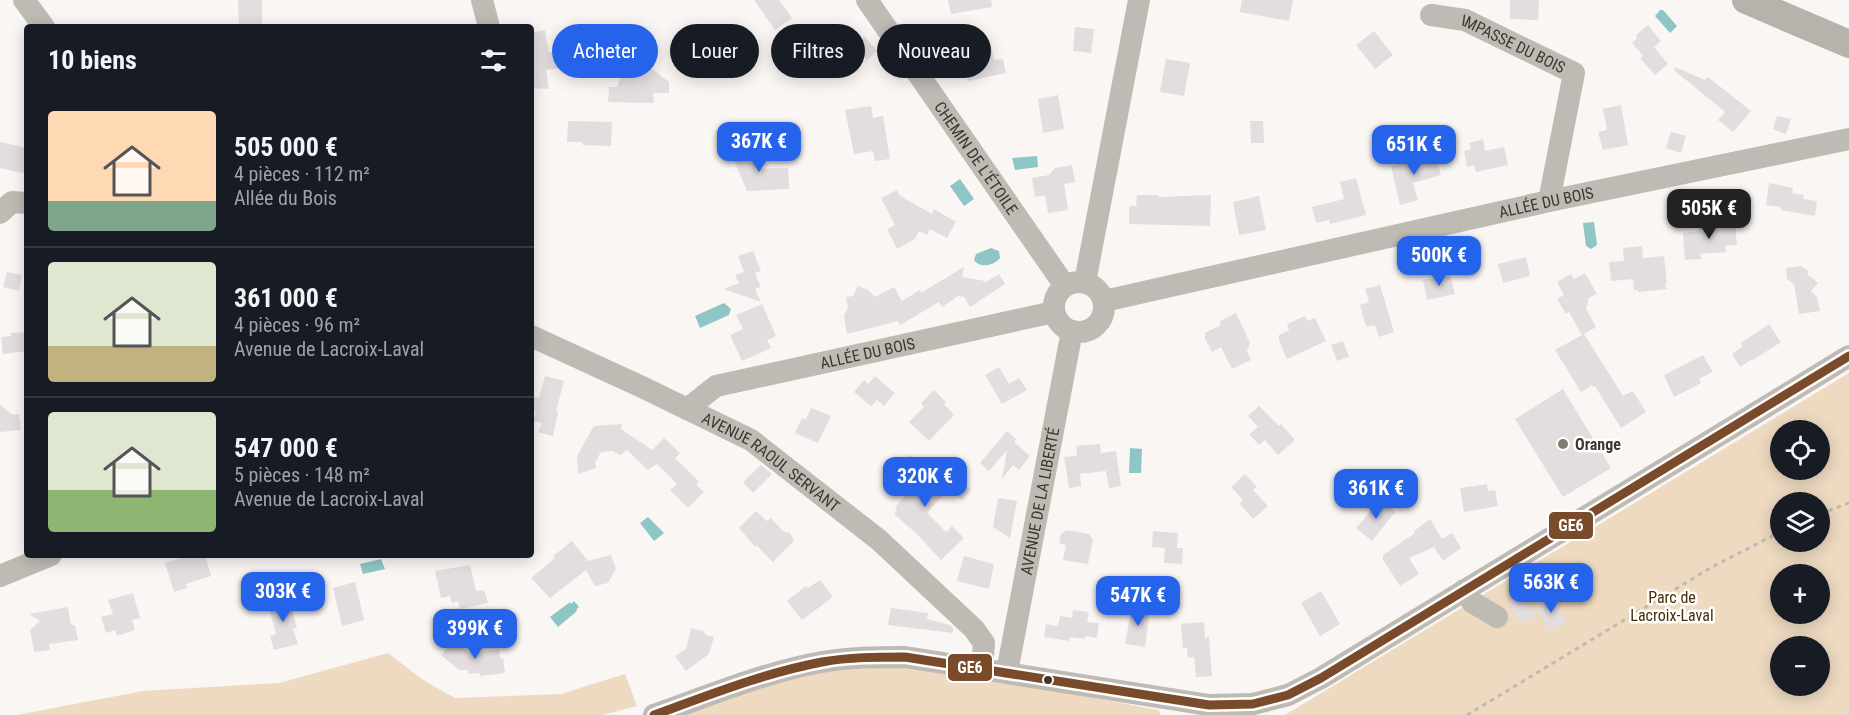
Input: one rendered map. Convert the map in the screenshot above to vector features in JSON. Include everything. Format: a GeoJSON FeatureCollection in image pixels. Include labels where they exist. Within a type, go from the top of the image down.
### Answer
{"type":"FeatureCollection","features":[{"type":"Feature","properties":{"kind":"main road"},"geometry":{"type":"LineString","coordinates":[[1746,0],[1843,40]]}},
{"type":"Feature","properties":{"kind":"street"},"geometry":{"type":"LineString","coordinates":[[24,0],[42,24]]}},
{"type":"Feature","properties":{"kind":"street"},"geometry":{"type":"LineString","coordinates":[[482,0],[488,24]]}},
{"type":"Feature","properties":{"kind":"street","name":"CHEMIN DE L'ÉTOILE"},"geometry":{"type":"LineString","coordinates":[[867,0],[1075,284]]}},
{"type":"Feature","properties":{"kind":"street"},"geometry":{"type":"LineString","coordinates":[[1075,284],[1097,289],[1104,301],[1104,310],[1097,325],[1081,332],[1072,331],[1061,324],[1054,312],[1055,298],[1075,284],[1138,0]]}},
{"type":"Feature","properties":{"kind":"street","name":"IMPASSE DU BOIS"},"geometry":{"type":"LineString","coordinates":[[1431,15],[1465,20],[1574,74],[1549,201]]}},
{"type":"Feature","properties":{"kind":"street","name":"ALLÉE DU BOIS"},"geometry":{"type":"LineString","coordinates":[[1104,301],[1549,201],[1849,139]]}},
{"type":"Feature","properties":{"kind":"street"},"geometry":{"type":"LineString","coordinates":[[0,213],[12,202],[24,203]]}},
{"type":"Feature","properties":{"kind":"street","name":"ALLÉE DU BOIS"},"geometry":{"type":"LineString","coordinates":[[687,409],[716,386],[1054,312]]}},
{"type":"Feature","properties":{"kind":"street","name":"AVENUE DE LA LIBERTÉ"},"geometry":{"type":"LineString","coordinates":[[1007,672],[1072,331]]}},
{"type":"Feature","properties":{"kind":"street","name":"AVENUE RAOUL SERVANT"},"geometry":{"type":"LineString","coordinates":[[534,337],[751,440],[879,540],[974,629],[984,643],[982,668]]}},
{"type":"Feature","properties":{"kind":"street"},"geometry":{"type":"LineString","coordinates":[[654,715],[752,681],[821,662],[861,657],[905,657],[982,668],[1196,709],[1209,705],[1253,704],[1288,694],[1321,678],[1849,356]]}},
{"type":"Feature","properties":{"kind":"street"},"geometry":{"type":"LineString","coordinates":[[0,576],[44,558]]}},
{"type":"Feature","properties":{"kind":"street"},"geometry":{"type":"LineString","coordinates":[[1464,590],[1472,602],[1497,617]]}},
{"type":"Feature","properties":{"kind":"path"},"geometry":{"type":"LineString","coordinates":[[1830,510],[1849,503]]}},
{"type":"Feature","properties":{"kind":"path"},"geometry":{"type":"LineString","coordinates":[[1467,715],[1712,567],[1770,537]]}},
{"type":"Feature","properties":{"kind":"green space","name":"Parc de Lacroix-Laval"},"geometry":{"type":"Polygon","coordinates":[[[1849,373],[1849,715],[1285,715],[1770,421],[1770,480],[1830,480],[1830,420],[1771,420],[1849,373]]]}},
{"type":"Feature","properties":{"kind":"green space"},"geometry":{"type":"Polygon","coordinates":[[[388,653],[423,680],[455,698],[561,694],[625,674],[637,706],[603,715],[17,715],[143,691],[279,683],[388,653]]]}},
{"type":"Feature","properties":{"kind":"green space"},"geometry":{"type":"Polygon","coordinates":[[[889,662],[965,679],[1042,688],[1158,710],[1161,715],[675,715],[830,666],[889,662]]]}},
{"type":"Feature","properties":{"kind":"water"},"geometry":{"type":"Polygon","coordinates":[[[1663,10],[1677,26],[1670,33],[1655,16],[1663,10]]]}},
{"type":"Feature","properties":{"kind":"water"},"geometry":{"type":"Polygon","coordinates":[[[1037,156],[1038,167],[1015,170],[1012,158],[1037,156]]]}},
{"type":"Feature","properties":{"kind":"water"},"geometry":{"type":"Polygon","coordinates":[[[960,179],[974,199],[964,206],[950,186],[960,179]]]}},
{"type":"Feature","properties":{"kind":"water"},"geometry":{"type":"Polygon","coordinates":[[[1594,222],[1597,245],[1591,249],[1586,246],[1583,223],[1594,222]]]}},
{"type":"Feature","properties":{"kind":"water"},"geometry":{"type":"Polygon","coordinates":[[[991,248],[999,251],[998,260],[984,265],[974,260],[976,254],[991,248]]]}},
{"type":"Feature","properties":{"kind":"water"},"geometry":{"type":"Polygon","coordinates":[[[724,303],[731,309],[729,315],[700,328],[695,316],[724,303]]]}},
{"type":"Feature","properties":{"kind":"water"},"geometry":{"type":"Polygon","coordinates":[[[1130,448],[1142,449],[1141,473],[1129,473],[1130,448]]]}},
{"type":"Feature","properties":{"kind":"water"},"geometry":{"type":"Polygon","coordinates":[[[648,517],[664,533],[654,541],[640,523],[648,517]]]}},
{"type":"Feature","properties":{"kind":"water"},"geometry":{"type":"Polygon","coordinates":[[[381,559],[385,569],[363,574],[360,564],[381,559]]]}},
{"type":"Feature","properties":{"kind":"water"},"geometry":{"type":"Polygon","coordinates":[[[574,601],[579,607],[577,611],[558,627],[550,617],[574,601]]]}},
{"type":"Feature","properties":{"kind":"water"},"geometry":{"type":"Polygon","coordinates":[[[479,631],[485,635],[492,635],[493,646],[481,647],[472,639],[479,631]]]}},
{"type":"Feature","properties":{"kind":"building"},"geometry":{"type":"Polygon","coordinates":[[[238,0],[262,0],[262,24],[239,24],[238,0]]]}},
{"type":"Feature","properties":{"kind":"building"},"geometry":{"type":"Polygon","coordinates":[[[754,0],[779,0],[792,18],[784,24],[771,24],[754,0]]]}},
{"type":"Feature","properties":{"kind":"building"},"geometry":{"type":"Polygon","coordinates":[[[948,0],[991,0],[992,7],[951,14],[948,0]]]}},
{"type":"Feature","properties":{"kind":"building"},"geometry":{"type":"Polygon","coordinates":[[[1242,0],[1293,0],[1289,21],[1240,12],[1242,0]]]}},
{"type":"Feature","properties":{"kind":"building"},"geometry":{"type":"Polygon","coordinates":[[[1510,0],[1539,0],[1538,20],[1510,19],[1510,0]]]}},
{"type":"Feature","properties":{"kind":"building"},"geometry":{"type":"Polygon","coordinates":[[[1648,25],[1661,41],[1654,47],[1668,64],[1655,75],[1640,58],[1643,56],[1632,43],[1637,38],[1636,35],[1648,25]]]}},
{"type":"Feature","properties":{"kind":"building"},"geometry":{"type":"Polygon","coordinates":[[[1075,27],[1094,29],[1091,53],[1073,51],[1075,27]]]}},
{"type":"Feature","properties":{"kind":"building"},"geometry":{"type":"Polygon","coordinates":[[[545,30],[549,52],[552,52],[552,69],[546,70],[549,89],[534,88],[534,32],[545,30]]]}},
{"type":"Feature","properties":{"kind":"building"},"geometry":{"type":"Polygon","coordinates":[[[1374,31],[1393,55],[1375,69],[1356,45],[1374,31]]]}},
{"type":"Feature","properties":{"kind":"building"},"geometry":{"type":"Polygon","coordinates":[[[865,37],[877,51],[867,60],[865,57],[865,37]]]}},
{"type":"Feature","properties":{"kind":"building"},"geometry":{"type":"Polygon","coordinates":[[[991,46],[994,60],[1003,59],[1006,73],[991,76],[991,46]]]}},
{"type":"Feature","properties":{"kind":"building"},"geometry":{"type":"Polygon","coordinates":[[[1166,59],[1190,63],[1184,96],[1160,92],[1166,59]]]}},
{"type":"Feature","properties":{"kind":"building"},"geometry":{"type":"Polygon","coordinates":[[[1675,67],[1705,80],[1708,77],[1751,111],[1733,132],[1718,120],[1725,112],[1674,70],[1675,67]]]}},
{"type":"Feature","properties":{"kind":"building"},"geometry":{"type":"Polygon","coordinates":[[[658,74],[669,82],[669,93],[653,93],[654,103],[608,102],[609,87],[617,87],[620,78],[658,78],[658,74]]]}},
{"type":"Feature","properties":{"kind":"building"},"geometry":{"type":"Polygon","coordinates":[[[1058,95],[1064,129],[1043,133],[1038,99],[1058,95]]]}},
{"type":"Feature","properties":{"kind":"building"},"geometry":{"type":"Polygon","coordinates":[[[1621,105],[1628,145],[1603,150],[1598,132],[1607,130],[1603,109],[1621,105]]]}},
{"type":"Feature","properties":{"kind":"building"},"geometry":{"type":"Polygon","coordinates":[[[871,106],[873,118],[883,116],[890,159],[875,161],[873,151],[854,154],[845,110],[871,106]]]}},
{"type":"Feature","properties":{"kind":"building"},"geometry":{"type":"Polygon","coordinates":[[[1777,116],[1791,119],[1786,134],[1773,129],[1777,116]]]}},
{"type":"Feature","properties":{"kind":"building"},"geometry":{"type":"Polygon","coordinates":[[[568,121],[612,122],[611,146],[567,142],[568,121]]]}},
{"type":"Feature","properties":{"kind":"building"},"geometry":{"type":"Polygon","coordinates":[[[1250,121],[1263,121],[1264,143],[1251,143],[1250,121]]]}},
{"type":"Feature","properties":{"kind":"building"},"geometry":{"type":"Polygon","coordinates":[[[1671,132],[1686,136],[1681,153],[1666,148],[1671,132]]]}},
{"type":"Feature","properties":{"kind":"building"},"geometry":{"type":"Polygon","coordinates":[[[1483,139],[1485,151],[1504,147],[1508,165],[1476,172],[1474,165],[1467,167],[1464,151],[1471,149],[1469,143],[1483,139]]]}},
{"type":"Feature","properties":{"kind":"building"},"geometry":{"type":"Polygon","coordinates":[[[0,142],[24,147],[24,173],[0,168],[0,142]]]}},
{"type":"Feature","properties":{"kind":"building"},"geometry":{"type":"Polygon","coordinates":[[[747,144],[758,169],[788,168],[789,189],[747,191],[730,151],[747,144]]]}},
{"type":"Feature","properties":{"kind":"building"},"geometry":{"type":"Polygon","coordinates":[[[1434,151],[1441,175],[1413,183],[1418,200],[1400,205],[1391,166],[1423,158],[1422,154],[1434,151]]]}},
{"type":"Feature","properties":{"kind":"building"},"geometry":{"type":"Polygon","coordinates":[[[1072,165],[1075,182],[1064,184],[1068,210],[1048,213],[1045,195],[1035,197],[1032,178],[1049,175],[1055,168],[1072,165]]]}},
{"type":"Feature","properties":{"kind":"building"},"geometry":{"type":"Polygon","coordinates":[[[1356,178],[1366,215],[1330,224],[1329,220],[1316,223],[1312,207],[1344,199],[1340,182],[1356,178]]]}},
{"type":"Feature","properties":{"kind":"building"},"geometry":{"type":"Polygon","coordinates":[[[1769,183],[1793,188],[1792,193],[1804,195],[1803,199],[1817,201],[1815,216],[1766,205],[1769,183]]]}},
{"type":"Feature","properties":{"kind":"building"},"geometry":{"type":"Polygon","coordinates":[[[897,190],[900,196],[932,214],[934,209],[956,222],[947,238],[930,229],[927,235],[919,231],[915,239],[897,249],[887,229],[895,225],[881,198],[897,190]]]}},
{"type":"Feature","properties":{"kind":"building"},"geometry":{"type":"Polygon","coordinates":[[[1137,195],[1159,195],[1159,197],[1211,195],[1210,226],[1129,224],[1129,206],[1136,206],[1137,195]]]}},
{"type":"Feature","properties":{"kind":"building"},"geometry":{"type":"Polygon","coordinates":[[[1259,196],[1266,230],[1239,235],[1233,202],[1259,196]]]}},
{"type":"Feature","properties":{"kind":"building"},"geometry":{"type":"Polygon","coordinates":[[[1735,223],[1737,245],[1725,246],[1726,252],[1700,254],[1701,259],[1685,260],[1683,233],[1699,231],[1699,226],[1735,223]]]}},
{"type":"Feature","properties":{"kind":"building"},"geometry":{"type":"Polygon","coordinates":[[[1642,246],[1643,258],[1664,256],[1667,289],[1638,292],[1634,290],[1633,279],[1611,281],[1609,262],[1624,261],[1623,248],[1642,246]]]}},
{"type":"Feature","properties":{"kind":"building"},"geometry":{"type":"Polygon","coordinates":[[[753,251],[761,271],[755,273],[761,287],[755,289],[761,302],[724,289],[739,283],[735,275],[744,272],[738,256],[753,251]]]}},
{"type":"Feature","properties":{"kind":"building"},"geometry":{"type":"Polygon","coordinates":[[[1526,257],[1530,276],[1503,283],[1498,264],[1526,257]]]}},
{"type":"Feature","properties":{"kind":"building"},"geometry":{"type":"Polygon","coordinates":[[[1801,266],[1809,271],[1807,274],[1818,283],[1811,291],[1817,297],[1820,311],[1799,314],[1794,284],[1787,279],[1786,268],[1801,266]]]}},
{"type":"Feature","properties":{"kind":"building"},"geometry":{"type":"Polygon","coordinates":[[[964,267],[962,277],[985,281],[984,283],[999,274],[1005,284],[970,307],[964,297],[958,296],[942,307],[939,302],[900,325],[898,321],[847,334],[844,316],[848,307],[846,297],[853,296],[858,286],[868,290],[875,297],[894,287],[902,301],[920,290],[921,293],[964,267]]]}},
{"type":"Feature","properties":{"kind":"building"},"geometry":{"type":"Polygon","coordinates":[[[7,272],[22,275],[19,291],[3,287],[7,272]]]}},
{"type":"Feature","properties":{"kind":"building"},"geometry":{"type":"Polygon","coordinates":[[[1585,273],[1597,294],[1589,298],[1586,308],[1596,327],[1584,334],[1623,396],[1633,391],[1646,412],[1621,428],[1595,386],[1592,385],[1581,392],[1555,350],[1582,335],[1569,312],[1566,314],[1557,299],[1564,295],[1557,282],[1571,274],[1574,279],[1585,273]]]}},
{"type":"Feature","properties":{"kind":"building"},"geometry":{"type":"Polygon","coordinates":[[[1450,275],[1455,294],[1427,300],[1423,280],[1450,275]]]}},
{"type":"Feature","properties":{"kind":"building"},"geometry":{"type":"Polygon","coordinates":[[[1380,285],[1394,332],[1379,337],[1375,325],[1366,327],[1360,305],[1369,302],[1365,289],[1380,285]]]}},
{"type":"Feature","properties":{"kind":"building"},"geometry":{"type":"Polygon","coordinates":[[[762,304],[776,336],[767,340],[771,348],[742,361],[730,335],[743,329],[736,315],[762,304]]]}},
{"type":"Feature","properties":{"kind":"building"},"geometry":{"type":"Polygon","coordinates":[[[1236,313],[1250,343],[1247,351],[1251,360],[1232,369],[1221,347],[1212,352],[1205,333],[1221,325],[1220,321],[1236,313]]]}},
{"type":"Feature","properties":{"kind":"building"},"geometry":{"type":"Polygon","coordinates":[[[1305,316],[1307,321],[1315,318],[1326,341],[1287,359],[1279,335],[1289,330],[1287,324],[1305,316]]]}},
{"type":"Feature","properties":{"kind":"building"},"geometry":{"type":"Polygon","coordinates":[[[1769,324],[1781,342],[1740,367],[1732,354],[1743,346],[1741,343],[1769,324]]]}},
{"type":"Feature","properties":{"kind":"building"},"geometry":{"type":"Polygon","coordinates":[[[24,332],[24,351],[3,354],[1,337],[11,336],[11,333],[24,332]]]}},
{"type":"Feature","properties":{"kind":"building"},"geometry":{"type":"Polygon","coordinates":[[[1343,341],[1349,357],[1337,361],[1331,345],[1343,341]]]}},
{"type":"Feature","properties":{"kind":"building"},"geometry":{"type":"Polygon","coordinates":[[[1703,355],[1713,372],[1699,379],[1701,383],[1674,397],[1664,375],[1703,355]]]}},
{"type":"Feature","properties":{"kind":"building"},"geometry":{"type":"Polygon","coordinates":[[[999,367],[1009,384],[1019,378],[1027,390],[1002,404],[985,375],[999,367]]]}},
{"type":"Feature","properties":{"kind":"building"},"geometry":{"type":"Polygon","coordinates":[[[545,376],[564,381],[556,411],[558,412],[553,436],[538,432],[542,423],[534,421],[536,412],[534,411],[534,397],[539,398],[545,376]]]}},
{"type":"Feature","properties":{"kind":"building"},"geometry":{"type":"Polygon","coordinates":[[[875,376],[895,393],[884,406],[877,400],[871,406],[854,392],[864,380],[868,384],[875,376]]]}},
{"type":"Feature","properties":{"kind":"building","name":"Orange"},"geometry":{"type":"Polygon","coordinates":[[[1563,389],[1611,468],[1563,497],[1515,419],[1563,389]]]}},
{"type":"Feature","properties":{"kind":"building"},"geometry":{"type":"Polygon","coordinates":[[[934,390],[946,402],[944,404],[954,415],[929,441],[909,422],[924,407],[921,403],[934,390]]]}},
{"type":"Feature","properties":{"kind":"building"},"geometry":{"type":"Polygon","coordinates":[[[0,405],[13,415],[19,414],[21,430],[0,432],[0,405]]]}},
{"type":"Feature","properties":{"kind":"building"},"geometry":{"type":"Polygon","coordinates":[[[1259,406],[1279,426],[1281,424],[1295,440],[1278,455],[1265,440],[1259,445],[1249,434],[1258,427],[1248,416],[1259,406]]]}},
{"type":"Feature","properties":{"kind":"building"},"geometry":{"type":"Polygon","coordinates":[[[811,408],[831,416],[818,443],[795,433],[802,418],[806,419],[811,408]]]}},
{"type":"Feature","properties":{"kind":"building"},"geometry":{"type":"Polygon","coordinates":[[[622,424],[621,429],[652,450],[664,438],[680,453],[675,458],[699,482],[696,484],[704,492],[688,508],[670,490],[677,484],[657,464],[648,470],[627,450],[620,455],[613,451],[601,452],[595,462],[596,468],[578,474],[577,456],[594,426],[622,424]]]}},
{"type":"Feature","properties":{"kind":"building"},"geometry":{"type":"Polygon","coordinates":[[[1007,431],[1016,439],[1014,442],[1030,456],[1019,470],[1013,465],[1002,479],[1007,450],[989,471],[980,463],[1007,431]]]}},
{"type":"Feature","properties":{"kind":"building"},"geometry":{"type":"Polygon","coordinates":[[[1100,444],[1101,453],[1116,451],[1121,486],[1109,488],[1106,471],[1080,474],[1081,486],[1069,488],[1064,457],[1077,456],[1076,446],[1100,444]]]}},
{"type":"Feature","properties":{"kind":"building"},"geometry":{"type":"Polygon","coordinates":[[[910,455],[948,489],[927,513],[946,532],[952,526],[964,538],[941,560],[894,514],[897,510],[895,508],[913,486],[896,471],[910,455]]]}},
{"type":"Feature","properties":{"kind":"building"},"geometry":{"type":"Polygon","coordinates":[[[761,465],[772,474],[753,493],[743,482],[761,465]]]}},
{"type":"Feature","properties":{"kind":"building"},"geometry":{"type":"Polygon","coordinates":[[[1245,474],[1257,487],[1253,490],[1268,506],[1253,519],[1239,503],[1243,500],[1231,487],[1245,474]]]}},
{"type":"Feature","properties":{"kind":"building"},"geometry":{"type":"Polygon","coordinates":[[[956,477],[971,490],[962,500],[948,487],[956,477]]]}},
{"type":"Feature","properties":{"kind":"building"},"geometry":{"type":"Polygon","coordinates":[[[1487,484],[1488,491],[1495,490],[1498,506],[1464,512],[1460,488],[1487,484]]]}},
{"type":"Feature","properties":{"kind":"building"},"geometry":{"type":"Polygon","coordinates":[[[998,498],[1017,501],[1010,538],[993,527],[998,498]]]}},
{"type":"Feature","properties":{"kind":"building"},"geometry":{"type":"Polygon","coordinates":[[[1380,500],[1395,512],[1372,541],[1356,528],[1380,500]]]}},
{"type":"Feature","properties":{"kind":"building"},"geometry":{"type":"Polygon","coordinates":[[[756,511],[767,521],[771,518],[784,532],[790,533],[794,541],[773,562],[756,545],[755,547],[739,528],[756,511]]]}},
{"type":"Feature","properties":{"kind":"building"},"geometry":{"type":"Polygon","coordinates":[[[1430,519],[1442,539],[1452,533],[1461,548],[1443,561],[1434,547],[1409,558],[1419,574],[1400,586],[1383,560],[1383,555],[1415,533],[1414,531],[1430,519]]]}},
{"type":"Feature","properties":{"kind":"building"},"geometry":{"type":"Polygon","coordinates":[[[1066,530],[1089,534],[1093,540],[1088,564],[1063,560],[1066,545],[1059,543],[1061,534],[1066,530]]]}},
{"type":"Feature","properties":{"kind":"building"},"geometry":{"type":"Polygon","coordinates":[[[1153,531],[1178,533],[1177,548],[1183,548],[1182,564],[1164,563],[1165,548],[1152,547],[1153,531]]]}},
{"type":"Feature","properties":{"kind":"building"},"geometry":{"type":"Polygon","coordinates":[[[572,541],[588,561],[611,555],[616,569],[608,583],[595,586],[586,570],[550,598],[531,578],[572,541]]]}},
{"type":"Feature","properties":{"kind":"building"},"geometry":{"type":"Polygon","coordinates":[[[964,556],[994,564],[989,589],[957,581],[964,556]]]}},
{"type":"Feature","properties":{"kind":"building"},"geometry":{"type":"Polygon","coordinates":[[[181,558],[206,558],[211,576],[186,584],[187,588],[174,592],[165,563],[181,558]]]}},
{"type":"Feature","properties":{"kind":"building"},"geometry":{"type":"Polygon","coordinates":[[[470,565],[476,591],[484,590],[488,603],[460,609],[458,601],[452,603],[450,596],[441,598],[435,571],[470,565]]]}},
{"type":"Feature","properties":{"kind":"building"},"geometry":{"type":"Polygon","coordinates":[[[820,580],[833,597],[802,620],[787,601],[806,586],[808,588],[820,580]]]}},
{"type":"Feature","properties":{"kind":"building"},"geometry":{"type":"Polygon","coordinates":[[[355,582],[364,620],[342,626],[333,588],[355,582]]]}},
{"type":"Feature","properties":{"kind":"building"},"geometry":{"type":"Polygon","coordinates":[[[1321,591],[1340,624],[1320,636],[1301,603],[1321,591]]]}},
{"type":"Feature","properties":{"kind":"building"},"geometry":{"type":"Polygon","coordinates":[[[133,593],[140,618],[132,620],[135,630],[117,636],[115,630],[106,633],[101,617],[113,614],[108,600],[133,593]]]}},
{"type":"Feature","properties":{"kind":"building"},"geometry":{"type":"Polygon","coordinates":[[[1525,593],[1536,616],[1524,622],[1519,621],[1508,602],[1525,593]]]}},
{"type":"Feature","properties":{"kind":"building"},"geometry":{"type":"Polygon","coordinates":[[[288,595],[297,628],[293,629],[298,644],[274,650],[270,636],[276,634],[267,601],[288,595]]]}},
{"type":"Feature","properties":{"kind":"building"},"geometry":{"type":"Polygon","coordinates":[[[1552,597],[1566,622],[1550,631],[1535,606],[1552,597]]]}},
{"type":"Feature","properties":{"kind":"building"},"geometry":{"type":"Polygon","coordinates":[[[1132,606],[1150,608],[1145,647],[1125,644],[1132,606]]]}},
{"type":"Feature","properties":{"kind":"building"},"geometry":{"type":"Polygon","coordinates":[[[68,607],[71,625],[75,625],[78,640],[49,644],[50,650],[34,652],[30,630],[40,621],[29,614],[68,607]]]}},
{"type":"Feature","properties":{"kind":"building"},"geometry":{"type":"Polygon","coordinates":[[[891,608],[928,613],[927,619],[950,625],[953,633],[888,625],[891,608]]]}},
{"type":"Feature","properties":{"kind":"building"},"geometry":{"type":"Polygon","coordinates":[[[1073,610],[1089,612],[1087,622],[1099,623],[1097,638],[1070,637],[1069,641],[1044,637],[1046,624],[1058,626],[1060,616],[1072,618],[1073,610]]]}},
{"type":"Feature","properties":{"kind":"building"},"geometry":{"type":"Polygon","coordinates":[[[1204,622],[1205,638],[1209,637],[1212,676],[1196,677],[1194,657],[1188,658],[1187,648],[1183,648],[1181,624],[1204,622]]]}},
{"type":"Feature","properties":{"kind":"building"},"geometry":{"type":"Polygon","coordinates":[[[691,628],[714,637],[709,654],[686,671],[675,656],[686,649],[691,628]]]}},
{"type":"Feature","properties":{"kind":"building"},"geometry":{"type":"Polygon","coordinates":[[[454,640],[469,653],[499,650],[500,659],[503,658],[505,673],[480,676],[480,673],[468,674],[468,670],[459,670],[441,655],[454,640]]]}},
{"type":"Feature","properties":{"kind":"transit line","name":"GE6"},"geometry":{"type":"LineString","coordinates":[[654,715],[779,672],[832,660],[874,657],[905,657],[1209,705],[1253,704],[1288,695],[1321,678],[1849,356]]}},
{"type":"Feature","properties":{"kind":"place","name":"Orange"},"geometry":{"type":"Point","coordinates":[1563,444]}}]}
